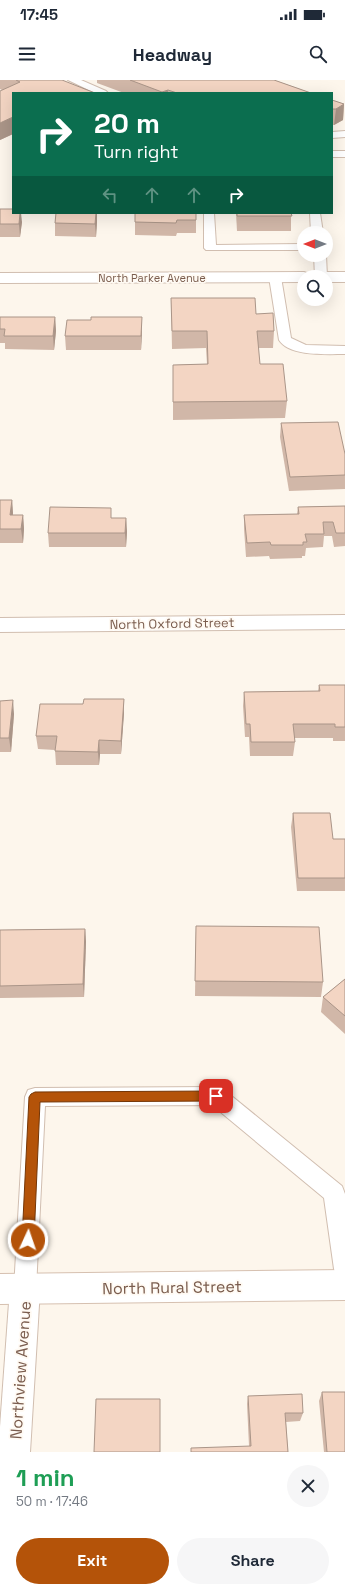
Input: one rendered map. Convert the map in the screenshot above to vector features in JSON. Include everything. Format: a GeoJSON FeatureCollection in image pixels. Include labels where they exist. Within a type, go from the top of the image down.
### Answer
{"type":"FeatureCollection","features":[{"type":"Feature","properties":{"kind":"street","name":"North Parker Avenue"},"geometry":{"type":"LineString","coordinates":[[0,278],[297,277]]}},
{"type":"Feature","properties":{"kind":"street"},"geometry":{"type":"LineString","coordinates":[[333,277],[345,277]]}},
{"type":"Feature","properties":{"kind":"street","name":"North Oxford Street"},"geometry":{"type":"LineString","coordinates":[[0,625],[345,622]]}},
{"type":"Feature","properties":{"kind":"street","name":"North Rural Street"},"geometry":{"type":"LineString","coordinates":[[13,1289],[345,1285]]}},
{"type":"Feature","properties":{"kind":"street","name":"Northview Avenue"},"geometry":{"type":"LineString","coordinates":[[13,1289],[14,1452]]}},
{"type":"Feature","properties":{"kind":"lane"},"geometry":{"type":"LineString","coordinates":[[73,80],[101,92]]}},
{"type":"Feature","properties":{"kind":"lane"},"geometry":{"type":"LineString","coordinates":[[333,134],[345,134]]}},
{"type":"Feature","properties":{"kind":"lane"},"geometry":{"type":"LineString","coordinates":[[333,154],[345,154]]}},
{"type":"Feature","properties":{"kind":"lane"},"geometry":{"type":"LineString","coordinates":[[209,214],[210,248],[297,247]]}},
{"type":"Feature","properties":{"kind":"lane"},"geometry":{"type":"LineString","coordinates":[[314,214],[316,226]]}},
{"type":"Feature","properties":{"kind":"lane"},"geometry":{"type":"LineString","coordinates":[[275,277],[285,340],[293,346],[311,350],[345,350]]}},
{"type":"Feature","properties":{"kind":"lane"},"geometry":{"type":"LineString","coordinates":[[13,1289],[35,1097],[216,1096],[334,1193],[345,1269]]}},
{"type":"Feature","properties":{"kind":"building"},"geometry":{"type":"Polygon","coordinates":[[[16,80],[62,80],[92,92],[12,92],[12,117],[0,123],[0,91],[20,82],[16,80]]]}},
{"type":"Feature","properties":{"kind":"building"},"geometry":{"type":"Polygon","coordinates":[[[130,80],[274,80],[308,92],[174,92],[168,90],[162,92],[130,80]]]}},
{"type":"Feature","properties":{"kind":"building"},"geometry":{"type":"Polygon","coordinates":[[[333,100],[344,104],[336,109],[333,109],[333,100]]]}},
{"type":"Feature","properties":{"kind":"building"},"geometry":{"type":"Polygon","coordinates":[[[0,209],[12,209],[12,214],[20,214],[19,224],[0,224],[0,209]]]}},
{"type":"Feature","properties":{"kind":"building"},"geometry":{"type":"Polygon","coordinates":[[[56,214],[96,214],[95,224],[55,223],[56,214]]]}},
{"type":"Feature","properties":{"kind":"building"},"geometry":{"type":"Polygon","coordinates":[[[135,214],[196,214],[196,220],[177,220],[176,223],[135,222],[135,214]]]}},
{"type":"Feature","properties":{"kind":"building"},"geometry":{"type":"Polygon","coordinates":[[[237,214],[291,214],[292,216],[237,216],[237,214]]]}},
{"type":"Feature","properties":{"kind":"building"},"geometry":{"type":"Polygon","coordinates":[[[171,298],[255,298],[256,314],[273,313],[274,331],[257,331],[260,364],[283,364],[287,401],[173,402],[173,365],[208,364],[207,331],[172,331],[171,298]]]}},
{"type":"Feature","properties":{"kind":"building"},"geometry":{"type":"Polygon","coordinates":[[[0,317],[55,317],[53,336],[4,336],[5,329],[0,329],[0,317]]]}},
{"type":"Feature","properties":{"kind":"building"},"geometry":{"type":"Polygon","coordinates":[[[91,317],[142,317],[141,336],[65,336],[67,320],[91,320],[91,317]]]}},
{"type":"Feature","properties":{"kind":"building"},"geometry":{"type":"Polygon","coordinates":[[[338,422],[345,454],[345,475],[290,477],[281,423],[338,422]]]}},
{"type":"Feature","properties":{"kind":"building"},"geometry":{"type":"Polygon","coordinates":[[[0,500],[12,500],[10,515],[23,515],[21,529],[0,529],[0,500]]]}},
{"type":"Feature","properties":{"kind":"building"},"geometry":{"type":"Polygon","coordinates":[[[345,506],[345,533],[336,533],[333,522],[323,522],[324,534],[305,534],[307,542],[303,542],[303,545],[271,545],[270,542],[247,543],[244,515],[299,514],[298,507],[345,506]]]}},
{"type":"Feature","properties":{"kind":"building"},"geometry":{"type":"Polygon","coordinates":[[[50,507],[111,508],[111,518],[126,518],[125,533],[48,533],[50,507]]]}},
{"type":"Feature","properties":{"kind":"building"},"geometry":{"type":"Polygon","coordinates":[[[319,685],[345,685],[345,727],[335,727],[335,724],[293,724],[295,742],[251,742],[250,724],[246,724],[244,692],[320,691],[319,685]]]}},
{"type":"Feature","properties":{"kind":"building"},"geometry":{"type":"Polygon","coordinates":[[[84,699],[124,699],[121,741],[99,740],[98,752],[55,751],[57,736],[36,736],[40,704],[83,704],[84,699]]]}},
{"type":"Feature","properties":{"kind":"building"},"geometry":{"type":"Polygon","coordinates":[[[13,700],[9,738],[0,738],[0,701],[13,700]]]}},
{"type":"Feature","properties":{"kind":"building"},"geometry":{"type":"Polygon","coordinates":[[[293,813],[330,813],[333,839],[345,839],[345,878],[298,878],[293,813]]]}},
{"type":"Feature","properties":{"kind":"building"},"geometry":{"type":"Polygon","coordinates":[[[196,926],[319,927],[323,982],[195,981],[196,926]]]}},
{"type":"Feature","properties":{"kind":"building"},"geometry":{"type":"Polygon","coordinates":[[[85,929],[83,984],[0,986],[0,930],[85,929]]]}},
{"type":"Feature","properties":{"kind":"building"},"geometry":{"type":"Polygon","coordinates":[[[345,979],[345,1016],[323,997],[345,979]]]}},
{"type":"Feature","properties":{"kind":"building"},"geometry":{"type":"Polygon","coordinates":[[[322,1392],[345,1392],[345,1452],[327,1452],[322,1392]]]}},
{"type":"Feature","properties":{"kind":"building"},"geometry":{"type":"Polygon","coordinates":[[[302,1394],[303,1413],[285,1413],[288,1452],[191,1452],[191,1448],[251,1446],[248,1396],[302,1394]]]}},
{"type":"Feature","properties":{"kind":"building"},"geometry":{"type":"Polygon","coordinates":[[[96,1399],[160,1399],[160,1452],[94,1452],[96,1399]]]}},
{"type":"Feature","properties":{"kind":"route"},"geometry":{"type":"LineString","coordinates":[[28,1240],[35,1097],[216,1096]]}}]}
